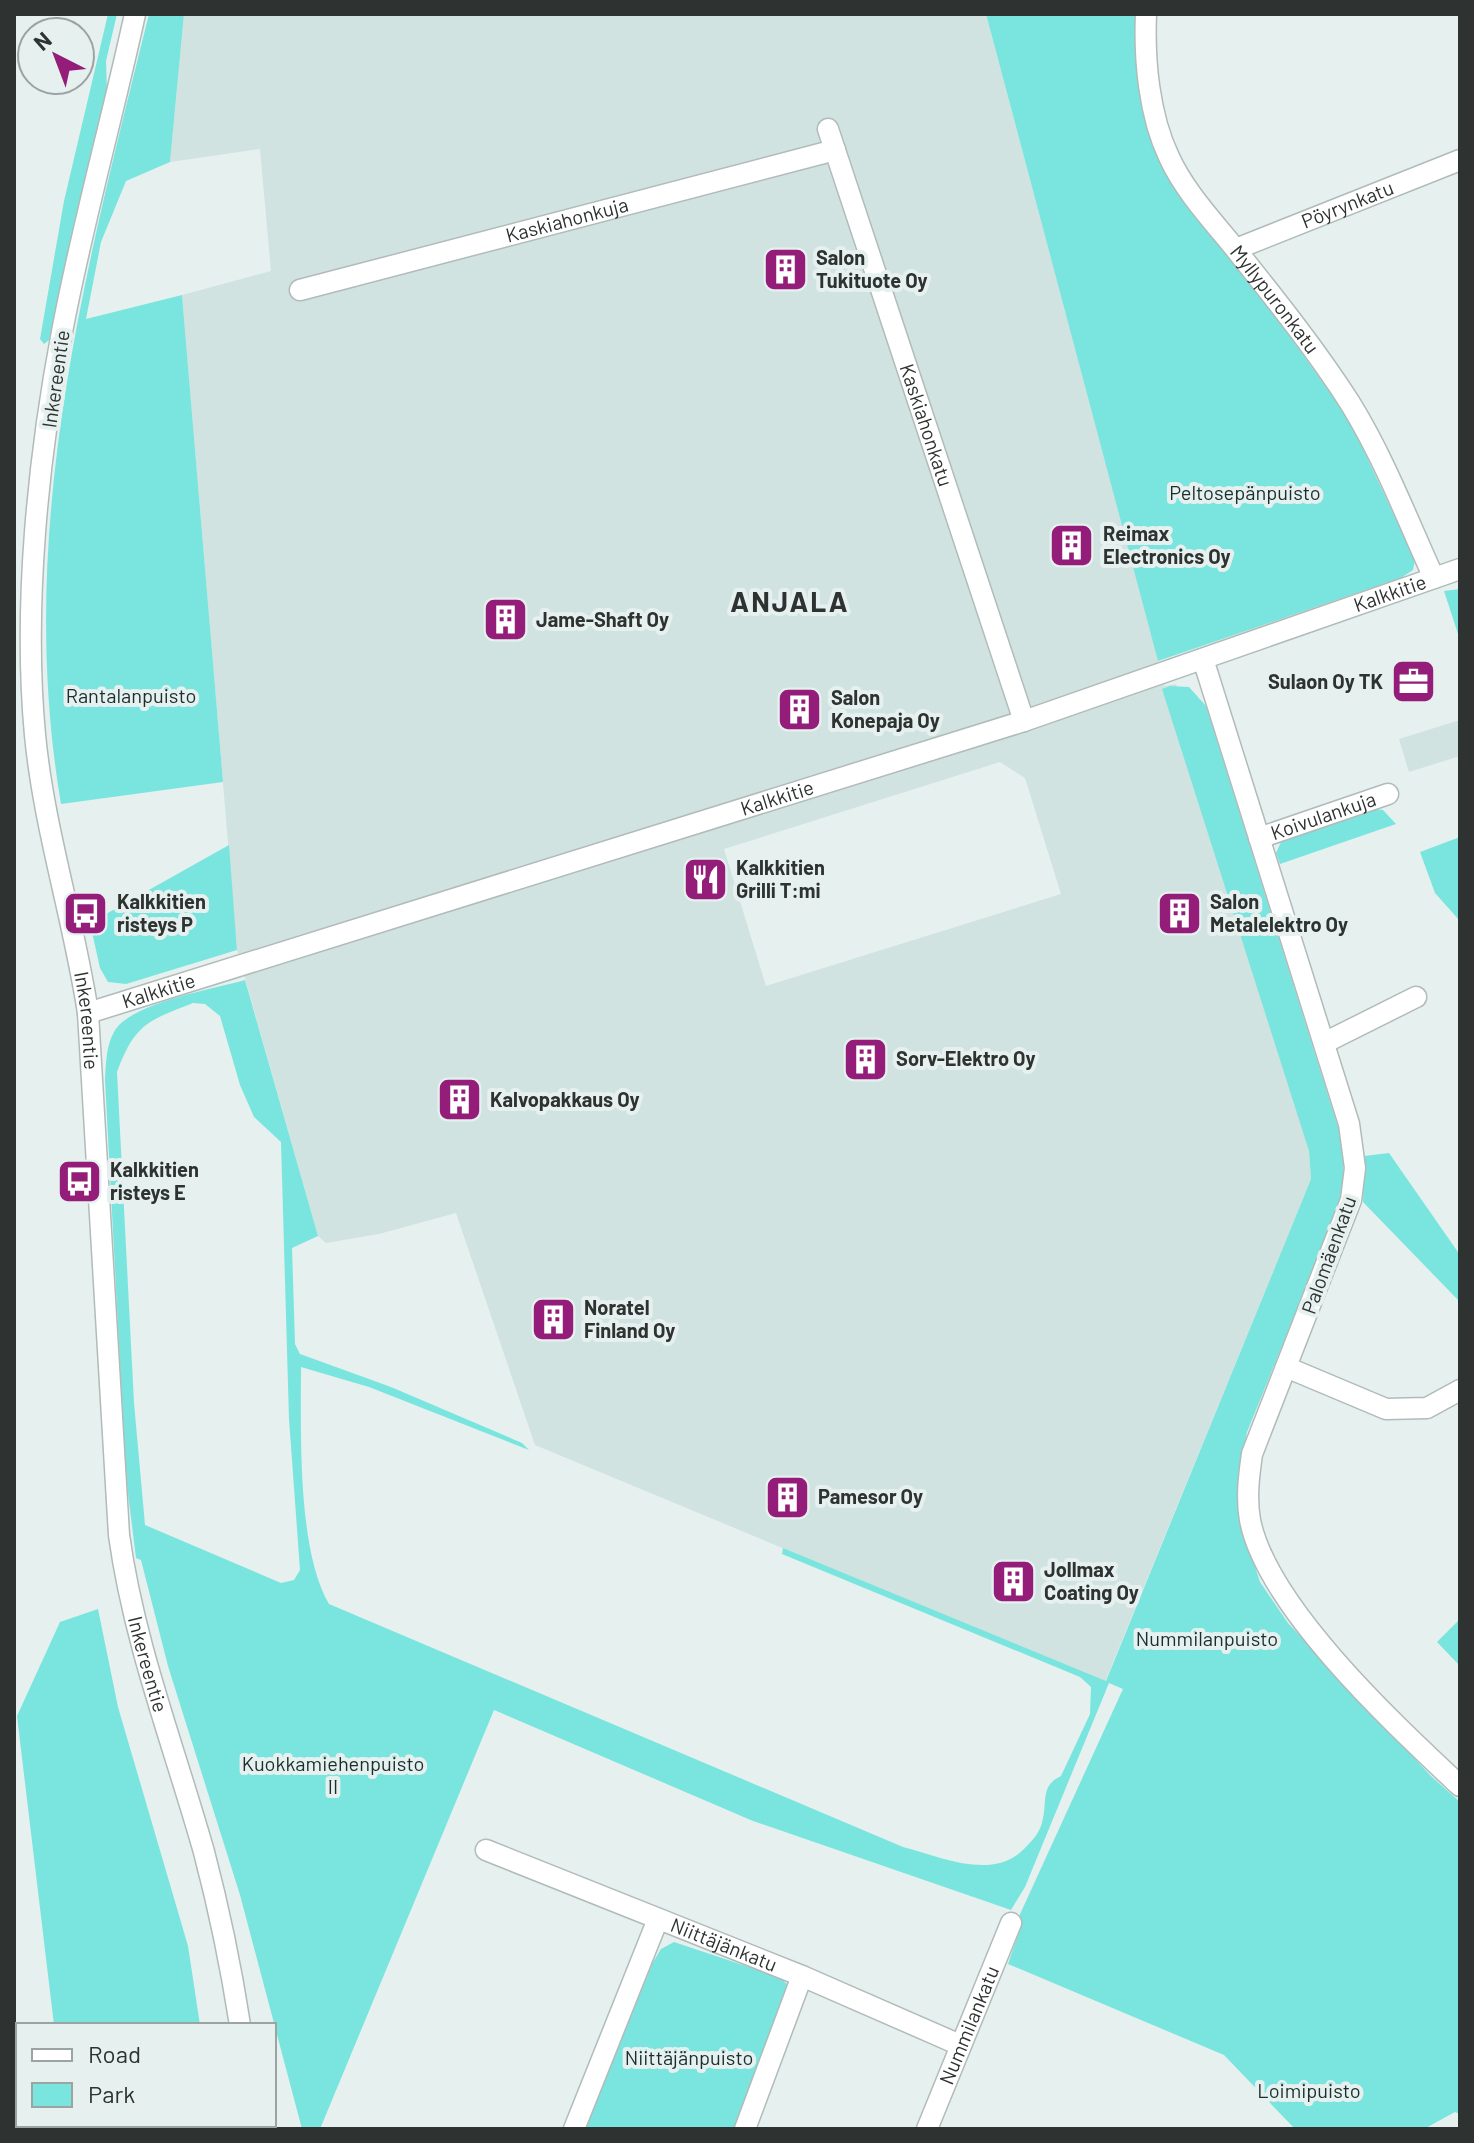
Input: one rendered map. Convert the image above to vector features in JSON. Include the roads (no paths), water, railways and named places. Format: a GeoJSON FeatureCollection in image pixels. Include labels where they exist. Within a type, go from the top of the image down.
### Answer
{"type":"FeatureCollection","features":[{"type":"Feature","properties":{"kind":"street","name":"Inkereentie"},"geometry":{"type":"LineString","coordinates":[[135,14],[61,332],[36,540],[32,667],[35,735],[44,798],[79,955],[88,1013],[118,1519],[125,1582],[140,1644],[204,1852],[240,2023]]}},
{"type":"Feature","properties":{"kind":"street","name":"Myllypuronkatu"},"geometry":{"type":"LineString","coordinates":[[1146,14],[1146,53],[1161,138],[1187,188],[1349,402],[1375,447],[1434,578]]}},
{"type":"Feature","properties":{"kind":"street","name":"Kaskiahonkatu"},"geometry":{"type":"LineString","coordinates":[[828,129],[1024,721]]}},
{"type":"Feature","properties":{"kind":"street","name":"Kaskiahonkuja"},"geometry":{"type":"LineString","coordinates":[[300,290],[835,150]]}},
{"type":"Feature","properties":{"kind":"street","name":"Pöyrynkatu"},"geometry":{"type":"LineString","coordinates":[[1236,249],[1460,160]]}},
{"type":"Feature","properties":{"kind":"street","name":"Kalkkitie"},"geometry":{"type":"LineString","coordinates":[[88,1013],[1024,721],[1460,569]]}},
{"type":"Feature","properties":{"kind":"street","name":"Palomäenkatu"},"geometry":{"type":"LineString","coordinates":[[1203,659],[1349,1124],[1355,1180],[1343,1226],[1252,1454],[1249,1505],[1258,1546],[1275,1582],[1309,1629],[1460,1786]]}},
{"type":"Feature","properties":{"kind":"street","name":"Koivulankuja"},"geometry":{"type":"LineString","coordinates":[[1259,838],[1388,794]]}},
{"type":"Feature","properties":{"kind":"street"},"geometry":{"type":"LineString","coordinates":[[1324,1043],[1416,997]]}},
{"type":"Feature","properties":{"kind":"street"},"geometry":{"type":"LineString","coordinates":[[1286,1367],[1386,1409],[1427,1408],[1460,1390]]}},
{"type":"Feature","properties":{"kind":"street","name":"Niittäjänkatu"},"geometry":{"type":"LineString","coordinates":[[486,1850],[802,1976],[960,2045]]}},
{"type":"Feature","properties":{"kind":"street"},"geometry":{"type":"LineString","coordinates":[[574,2129],[658,1919]]}},
{"type":"Feature","properties":{"kind":"street","name":"Nummilankatu"},"geometry":{"type":"LineString","coordinates":[[927,2129],[1011,1923]]}},
{"type":"Feature","properties":{"kind":"street"},"geometry":{"type":"LineString","coordinates":[[745,2129],[802,1976]]}},
{"type":"Feature","properties":{"kind":"place","name":"Salon Tukituote Oy"},"geometry":{"type":"Point","coordinates":[785,270]}},
{"type":"Feature","properties":{"kind":"place","name":"Reimax Electronics Oy"},"geometry":{"type":"Point","coordinates":[1072,546]}},
{"type":"Feature","properties":{"kind":"place","name":"Jame-Shaft Oy"},"geometry":{"type":"Point","coordinates":[505,620]}},
{"type":"Feature","properties":{"kind":"place","name":"Sulaon Oy TK"},"geometry":{"type":"Point","coordinates":[1414,682]}},
{"type":"Feature","properties":{"kind":"place","name":"Salon Konepaja Oy"},"geometry":{"type":"Point","coordinates":[800,709]}},
{"type":"Feature","properties":{"kind":"place","name":"Kalkkitien Grilli T:mi"},"geometry":{"type":"Point","coordinates":[705,880]}},
{"type":"Feature","properties":{"kind":"place","name":"Kalkkitien risteys P"},"geometry":{"type":"Point","coordinates":[86,913]}},
{"type":"Feature","properties":{"kind":"place","name":"Salon Metalelektro Oy"},"geometry":{"type":"Point","coordinates":[1179,913]}},
{"type":"Feature","properties":{"kind":"place","name":"Sorv-Elektro Oy"},"geometry":{"type":"Point","coordinates":[865,1059]}},
{"type":"Feature","properties":{"kind":"place","name":"Kalvopakkaus Oy"},"geometry":{"type":"Point","coordinates":[459,1100]}},
{"type":"Feature","properties":{"kind":"place","name":"Kalkkitien risteys E"},"geometry":{"type":"Point","coordinates":[79,1181]}},
{"type":"Feature","properties":{"kind":"place","name":"Noratel Finland Oy"},"geometry":{"type":"Point","coordinates":[553,1320]}},
{"type":"Feature","properties":{"kind":"place","name":"Pamesor Oy"},"geometry":{"type":"Point","coordinates":[787,1497]}},
{"type":"Feature","properties":{"kind":"place","name":"Jollmax Coating Oy"},"geometry":{"type":"Point","coordinates":[1013,1582]}},
{"type":"Feature","properties":{"kind":"district","name":"ANJALA"},"geometry":{"type":"Point","coordinates":[790,602]}},
{"type":"Feature","properties":{"kind":"park label","name":"Peltosepänpuisto"},"geometry":{"type":"Point","coordinates":[1245,493]}},
{"type":"Feature","properties":{"kind":"park label","name":"Rantalanpuisto"},"geometry":{"type":"Point","coordinates":[131,696]}},
{"type":"Feature","properties":{"kind":"park label","name":"Nummilanpuisto"},"geometry":{"type":"Point","coordinates":[1207,1639]}},
{"type":"Feature","properties":{"kind":"park label","name":"Kuokkamiehenpuisto II"},"geometry":{"type":"Point","coordinates":[333,1776]}},
{"type":"Feature","properties":{"kind":"park label","name":"Niittäjänpuisto"},"geometry":{"type":"Point","coordinates":[689,2058]}},
{"type":"Feature","properties":{"kind":"park label","name":"Loimipuisto"},"geometry":{"type":"Point","coordinates":[1309,2091]}}]}
